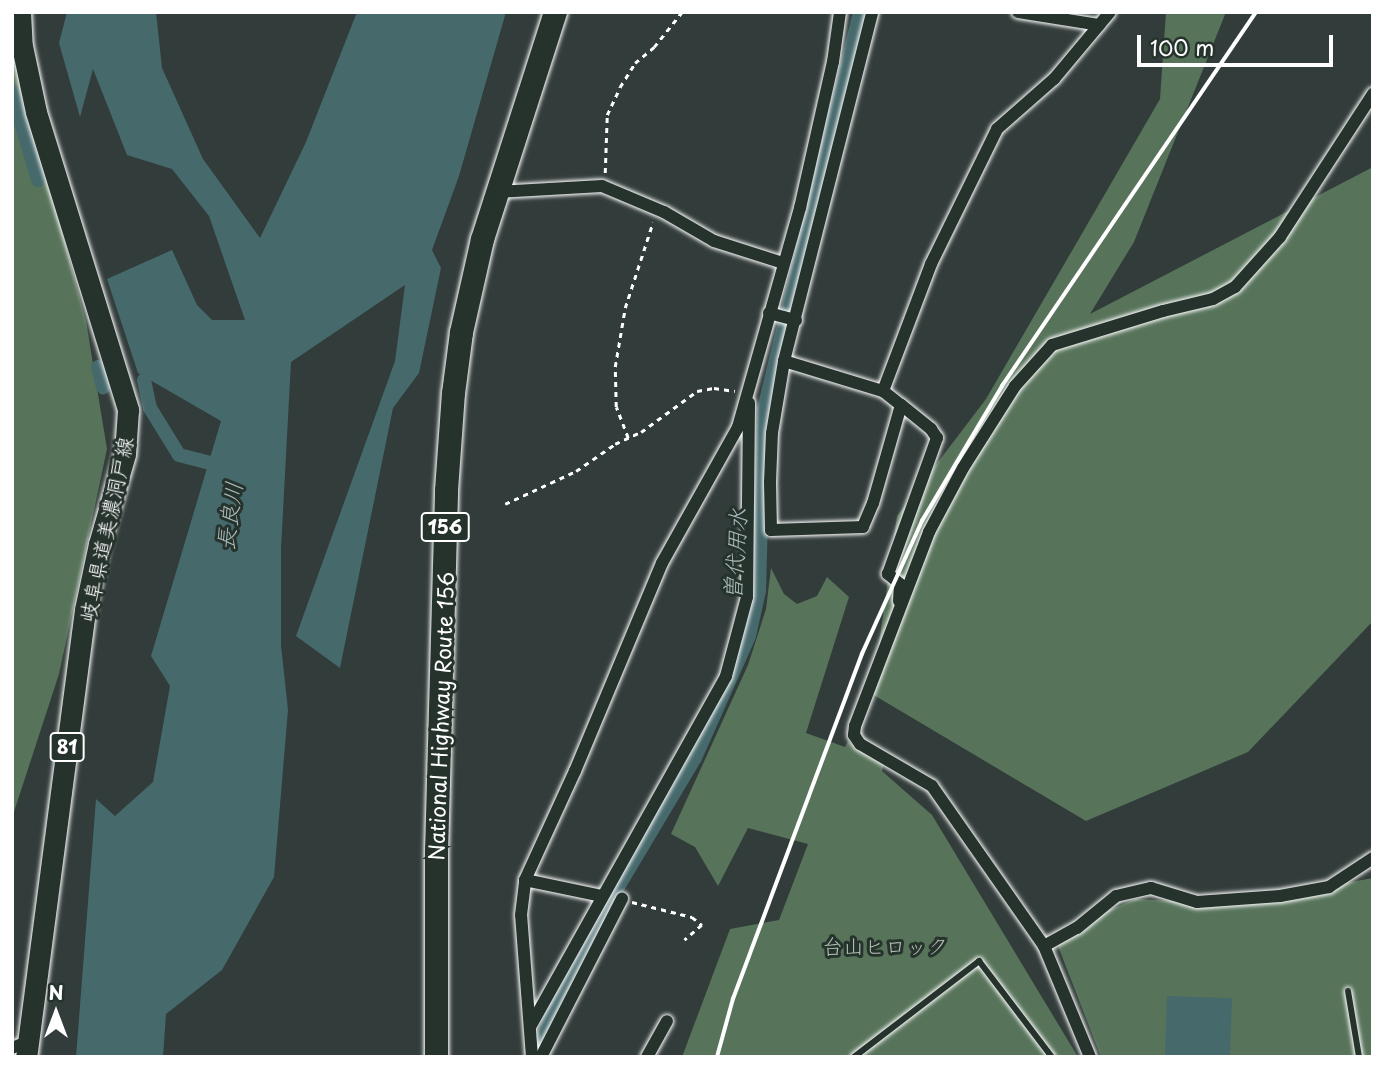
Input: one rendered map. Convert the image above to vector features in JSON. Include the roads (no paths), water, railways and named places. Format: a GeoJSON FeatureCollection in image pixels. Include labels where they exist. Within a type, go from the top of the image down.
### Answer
{"type":"FeatureCollection","features":[{"type":"Feature","properties":{"kind":"highway","name":"National Highway Route 156"},"geometry":{"type":"LineString","coordinates":[[436,1057],[436,852],[451,415],[468,296],[497,192],[555,12]]}},
{"type":"Feature","properties":{"kind":"main road","name":"岐阜県道美濃洞戸線"},"geometry":{"type":"LineString","coordinates":[[20,12],[22,46],[36,112],[128,410],[126,440],[85,610],[22,1049]]}},
{"type":"Feature","properties":{"kind":"street"},"geometry":{"type":"LineString","coordinates":[[840,12],[815,162],[783,262],[784,361],[772,433],[771,530],[863,527],[873,503],[901,405]]}},
{"type":"Feature","properties":{"kind":"street"},"geometry":{"type":"LineString","coordinates":[[533,1056],[521,915],[525,880],[575,771],[662,563],[738,427],[748,396],[783,317],[833,168],[872,12]]}},
{"type":"Feature","properties":{"kind":"street"},"geometry":{"type":"LineString","coordinates":[[1018,12],[1099,25]]}},
{"type":"Feature","properties":{"kind":"street"},"geometry":{"type":"LineString","coordinates":[[883,391],[931,264],[997,129],[1054,79],[1110,12]]}},
{"type":"Feature","properties":{"kind":"street"},"geometry":{"type":"LineString","coordinates":[[1090,1057],[1044,946],[932,786],[860,744],[854,735],[929,531],[963,468],[1015,386],[1052,345],[1163,311],[1213,299],[1235,287],[1280,237],[1373,94]]}},
{"type":"Feature","properties":{"kind":"street"},"geometry":{"type":"LineString","coordinates":[[815,162],[833,168]]}},
{"type":"Feature","properties":{"kind":"street"},"geometry":{"type":"LineString","coordinates":[[497,192],[574,185],[605,187],[657,209],[714,241],[783,262]]}},
{"type":"Feature","properties":{"kind":"street"},"geometry":{"type":"LineString","coordinates":[[784,361],[883,391],[931,429],[937,438],[888,574],[900,584],[898,613]]}},
{"type":"Feature","properties":{"kind":"street"},"geometry":{"type":"LineString","coordinates":[[530,1028],[719,692],[739,636],[747,597],[750,559],[748,396]]}},
{"type":"Feature","properties":{"kind":"street"},"geometry":{"type":"LineString","coordinates":[[1044,946],[1077,928],[1116,896],[1151,888],[1197,902],[1280,896],[1329,887],[1373,858]]}},
{"type":"Feature","properties":{"kind":"street"},"geometry":{"type":"LineString","coordinates":[[525,880],[602,896]]}},
{"type":"Feature","properties":{"kind":"street"},"geometry":{"type":"LineString","coordinates":[[533,1056],[622,899]]}},
{"type":"Feature","properties":{"kind":"street"},"geometry":{"type":"LineString","coordinates":[[647,1057],[667,1021]]}},
{"type":"Feature","properties":{"kind":"lane"},"geometry":{"type":"LineString","coordinates":[[854,1057],[979,961],[1052,1057]]}},
{"type":"Feature","properties":{"kind":"lane"},"geometry":{"type":"LineString","coordinates":[[1348,990],[1359,1057]]}},
{"type":"Feature","properties":{"kind":"water","name":"長良川"},"geometry":{"type":"Polygon","coordinates":[[[67,12],[156,12],[162,68],[203,159],[260,238],[306,142],[357,12],[506,12],[459,176],[432,250],[441,268],[419,373],[393,408],[340,668],[296,636],[395,361],[405,285],[291,362],[281,549],[281,645],[288,710],[274,877],[222,970],[166,1014],[163,1057],[76,1057],[96,799],[115,816],[153,782],[170,686],[151,656],[221,421],[138,373],[107,279],[172,250],[197,305],[212,320],[245,320],[209,216],[172,169],[127,155],[93,69],[80,117],[59,43],[67,12]]]}},
{"type":"Feature","properties":{"kind":"water"},"geometry":{"type":"Polygon","coordinates":[[[1167,996],[1232,998],[1230,1057],[1165,1057],[1167,996]]]}},
{"type":"Feature","properties":{"kind":"waterway","name":"曽代用水"},"geometry":{"type":"LineString","coordinates":[[536,1057],[556,1002],[618,887],[695,758],[749,636],[759,591],[764,409],[860,12]]}},
{"type":"Feature","properties":{"kind":"waterway"},"geometry":{"type":"LineString","coordinates":[[12,92],[38,180]]}},
{"type":"Feature","properties":{"kind":"waterway"},"geometry":{"type":"LineString","coordinates":[[98,367],[103,387]]}},
{"type":"Feature","properties":{"kind":"waterway"},"geometry":{"type":"LineString","coordinates":[[144,380],[150,408],[179,455],[226,467]]}},
{"type":"Feature","properties":{"kind":"railway"},"geometry":{"type":"LineString","coordinates":[[717,1057],[733,999],[862,654],[922,521],[1002,386],[1256,12]]}},
{"type":"Feature","properties":{"kind":"park label","name":"台山ヒロック"},"geometry":{"type":"Point","coordinates":[885,945]}}]}
